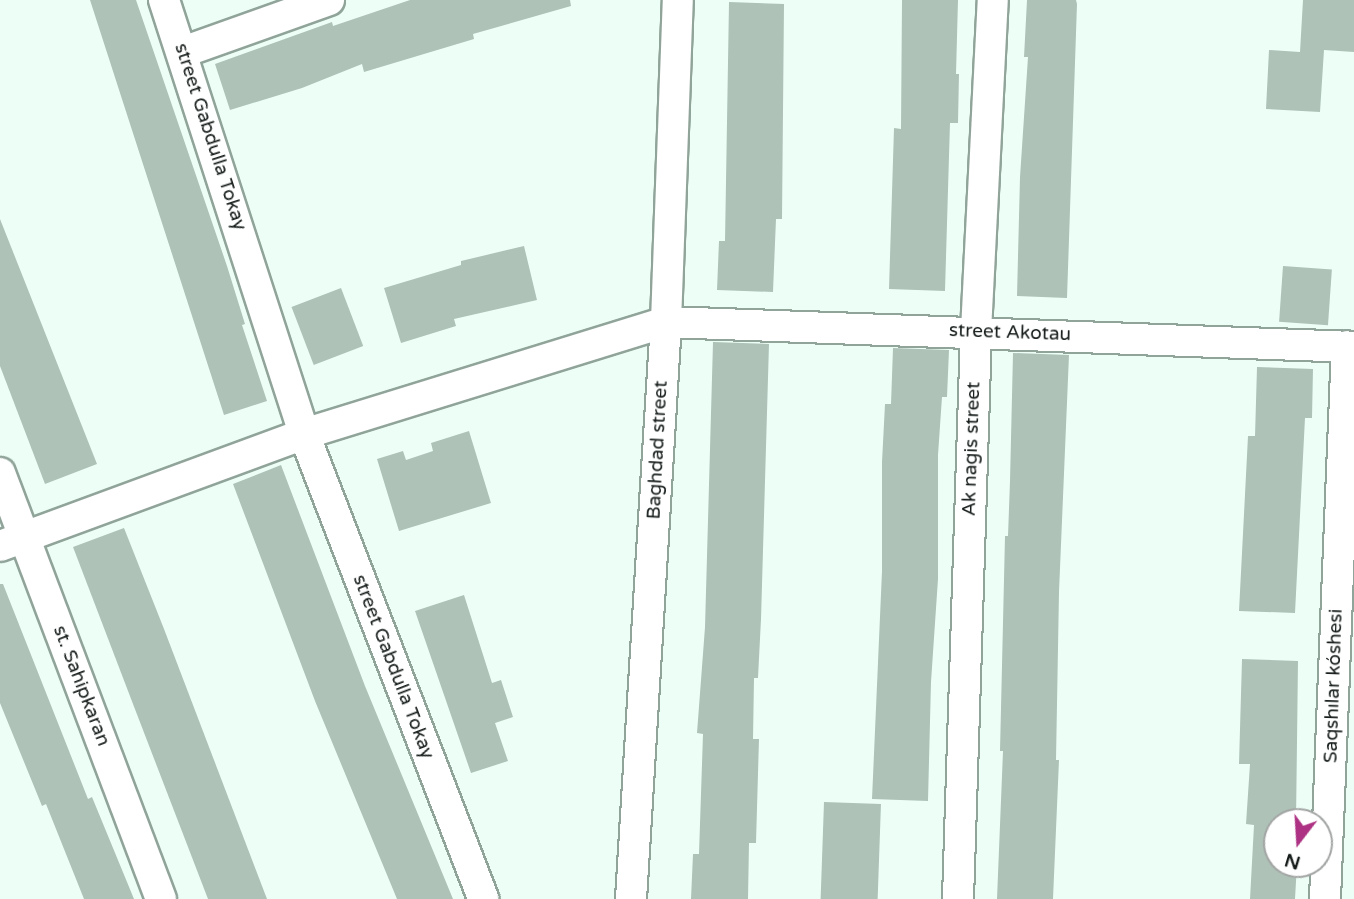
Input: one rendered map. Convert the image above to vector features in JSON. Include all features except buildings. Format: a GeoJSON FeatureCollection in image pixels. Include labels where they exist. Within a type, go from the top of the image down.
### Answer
{"type":"FeatureCollection","features":[{"type":"Feature","properties":{"kind":"street","name":"street Gabdulla Tokay"},"geometry":{"type":"LineString","coordinates":[[164,0],[183,52],[304,434],[483,899]]}},
{"type":"Feature","properties":{"kind":"street"},"geometry":{"type":"LineString","coordinates":[[183,52],[329,0]]}},
{"type":"Feature","properties":{"kind":"street","name":"Baghdad street"},"geometry":{"type":"LineString","coordinates":[[631,899],[666,321],[678,0]]}},
{"type":"Feature","properties":{"kind":"street","name":"Ak nagis street"},"geometry":{"type":"LineString","coordinates":[[958,899],[976,331],[993,0]]}},
{"type":"Feature","properties":{"kind":"street"},"geometry":{"type":"LineString","coordinates":[[12,541],[304,434],[666,321]]}},
{"type":"Feature","properties":{"kind":"street","name":"street Akotau"},"geometry":{"type":"LineString","coordinates":[[666,321],[1350,347]]}},
{"type":"Feature","properties":{"kind":"street","name":"Saqshılar kóshesi"},"geometry":{"type":"LineString","coordinates":[[1325,899],[1350,347]]}},
{"type":"Feature","properties":{"kind":"street","name":"st. Sahipkaran"},"geometry":{"type":"LineString","coordinates":[[0,473],[12,541],[161,899]]}}]}
